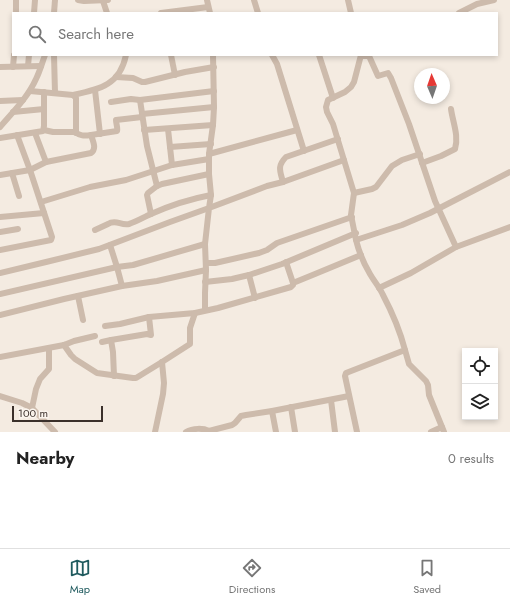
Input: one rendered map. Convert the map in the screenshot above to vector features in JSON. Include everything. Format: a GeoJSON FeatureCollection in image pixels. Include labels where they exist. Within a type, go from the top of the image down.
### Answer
{"type":"FeatureCollection","features":[{"type":"Feature","properties":{"kind":"street"},"geometry":{"type":"LineString","coordinates":[[16,0],[16,12]]}},
{"type":"Feature","properties":{"kind":"street"},"geometry":{"type":"LineString","coordinates":[[34,12],[36,0]]}},
{"type":"Feature","properties":{"kind":"street"},"geometry":{"type":"LineString","coordinates":[[54,12],[55,0]]}},
{"type":"Feature","properties":{"kind":"street"},"geometry":{"type":"LineString","coordinates":[[78,0],[108,0]]}},
{"type":"Feature","properties":{"kind":"street"},"geometry":{"type":"LineString","coordinates":[[103,0],[106,12]]}},
{"type":"Feature","properties":{"kind":"street"},"geometry":{"type":"LineString","coordinates":[[254,0],[258,12]]}},
{"type":"Feature","properties":{"kind":"street"},"geometry":{"type":"LineString","coordinates":[[348,0],[351,12]]}},
{"type":"Feature","properties":{"kind":"street"},"geometry":{"type":"LineString","coordinates":[[461,12],[476,4],[494,0]]}},
{"type":"Feature","properties":{"kind":"street"},"geometry":{"type":"LineString","coordinates":[[169,12],[208,7]]}},
{"type":"Feature","properties":{"kind":"street"},"geometry":{"type":"LineString","coordinates":[[14,56],[14,67]]}},
{"type":"Feature","properties":{"kind":"street"},"geometry":{"type":"LineString","coordinates":[[28,66],[29,56]]}},
{"type":"Feature","properties":{"kind":"street"},"geometry":{"type":"LineString","coordinates":[[0,126],[30,91],[45,56]]}},
{"type":"Feature","properties":{"kind":"street"},"geometry":{"type":"LineString","coordinates":[[54,56],[54,93]]}},
{"type":"Feature","properties":{"kind":"street"},"geometry":{"type":"LineString","coordinates":[[30,91],[73,95],[95,90],[113,81],[121,71],[126,56]]}},
{"type":"Feature","properties":{"kind":"street"},"geometry":{"type":"LineString","coordinates":[[171,56],[175,75]]}},
{"type":"Feature","properties":{"kind":"street"},"geometry":{"type":"LineString","coordinates":[[206,310],[205,244],[211,195],[209,156],[214,107],[213,56]]}},
{"type":"Feature","properties":{"kind":"street"},"geometry":{"type":"LineString","coordinates":[[273,56],[277,64],[304,151]]}},
{"type":"Feature","properties":{"kind":"street"},"geometry":{"type":"LineString","coordinates":[[319,56],[333,98]]}},
{"type":"Feature","properties":{"kind":"street"},"geometry":{"type":"LineString","coordinates":[[361,56],[354,82],[345,92],[328,100],[326,107],[338,139],[354,193],[352,223],[361,255],[370,274],[383,294],[401,336],[409,364],[426,381],[428,385],[429,395],[443,429],[431,432]]}},
{"type":"Feature","properties":{"kind":"street"},"geometry":{"type":"LineString","coordinates":[[369,56],[378,76],[388,73],[391,78],[420,154],[438,209],[456,247]]}},
{"type":"Feature","properties":{"kind":"street"},"geometry":{"type":"LineString","coordinates":[[0,67],[41,66]]}},
{"type":"Feature","properties":{"kind":"street"},"geometry":{"type":"LineString","coordinates":[[116,77],[133,78],[144,82],[214,67]]}},
{"type":"Feature","properties":{"kind":"street"},"geometry":{"type":"LineString","coordinates":[[95,90],[100,134]]}},
{"type":"Feature","properties":{"kind":"street"},"geometry":{"type":"LineString","coordinates":[[111,102],[214,91]]}},
{"type":"Feature","properties":{"kind":"street"},"geometry":{"type":"LineString","coordinates":[[44,92],[44,130]]}},
{"type":"Feature","properties":{"kind":"street"},"geometry":{"type":"LineString","coordinates":[[73,95],[76,98],[76,133]]}},
{"type":"Feature","properties":{"kind":"street"},"geometry":{"type":"LineString","coordinates":[[0,101],[23,100]]}},
{"type":"Feature","properties":{"kind":"street"},"geometry":{"type":"LineString","coordinates":[[140,100],[144,130],[156,186]]}},
{"type":"Feature","properties":{"kind":"street"},"geometry":{"type":"LineString","coordinates":[[0,138],[35,133],[44,130],[53,132],[74,132],[82,136],[100,134],[117,131],[116,120],[214,107]]}},
{"type":"Feature","properties":{"kind":"street"},"geometry":{"type":"LineString","coordinates":[[422,163],[455,149],[457,137],[451,109]]}},
{"type":"Feature","properties":{"kind":"street"},"geometry":{"type":"LineString","coordinates":[[13,112],[44,110]]}},
{"type":"Feature","properties":{"kind":"street"},"geometry":{"type":"LineString","coordinates":[[0,117],[8,117]]}},
{"type":"Feature","properties":{"kind":"street"},"geometry":{"type":"LineString","coordinates":[[144,130],[213,125]]}},
{"type":"Feature","properties":{"kind":"street"},"geometry":{"type":"LineString","coordinates":[[168,128],[172,165]]}},
{"type":"Feature","properties":{"kind":"street"},"geometry":{"type":"LineString","coordinates":[[41,202],[90,187],[126,180],[172,165],[209,156],[297,130]]}},
{"type":"Feature","properties":{"kind":"street"},"geometry":{"type":"LineString","coordinates":[[35,133],[46,162]]}},
{"type":"Feature","properties":{"kind":"street"},"geometry":{"type":"LineString","coordinates":[[0,250],[51,240],[52,237],[17,135]]}},
{"type":"Feature","properties":{"kind":"street"},"geometry":{"type":"LineString","coordinates":[[0,175],[30,170],[46,162],[91,153],[94,149],[91,135]]}},
{"type":"Feature","properties":{"kind":"street"},"geometry":{"type":"LineString","coordinates":[[283,182],[280,165],[286,157],[338,139]]}},
{"type":"Feature","properties":{"kind":"street"},"geometry":{"type":"LineString","coordinates":[[170,147],[211,144]]}},
{"type":"Feature","properties":{"kind":"street"},"geometry":{"type":"LineString","coordinates":[[354,193],[376,187],[392,166],[402,160],[420,154]]}},
{"type":"Feature","properties":{"kind":"street"},"geometry":{"type":"LineString","coordinates":[[0,273],[70,257],[110,245],[267,186],[283,182],[344,160]]}},
{"type":"Feature","properties":{"kind":"street"},"geometry":{"type":"LineString","coordinates":[[356,240],[402,225],[438,209],[510,172]]}},
{"type":"Feature","properties":{"kind":"street"},"geometry":{"type":"LineString","coordinates":[[12,173],[19,196]]}},
{"type":"Feature","properties":{"kind":"street"},"geometry":{"type":"LineString","coordinates":[[151,214],[147,195],[156,186],[209,174]]}},
{"type":"Feature","properties":{"kind":"street"},"geometry":{"type":"LineString","coordinates":[[95,230],[110,223],[117,222],[129,224],[177,203],[211,195]]}},
{"type":"Feature","properties":{"kind":"street"},"geometry":{"type":"LineString","coordinates":[[0,217],[44,213]]}},
{"type":"Feature","properties":{"kind":"street"},"geometry":{"type":"LineString","coordinates":[[0,314],[64,298],[122,286],[157,281],[206,267],[214,263],[267,250],[277,243],[352,217]]}},
{"type":"Feature","properties":{"kind":"street"},"geometry":{"type":"LineString","coordinates":[[379,288],[411,273],[456,247],[510,227]]}},
{"type":"Feature","properties":{"kind":"street"},"geometry":{"type":"LineString","coordinates":[[0,232],[18,229]]}},
{"type":"Feature","properties":{"kind":"street"},"geometry":{"type":"LineString","coordinates":[[205,282],[232,279],[248,275],[286,262],[356,233]]}},
{"type":"Feature","properties":{"kind":"street"},"geometry":{"type":"LineString","coordinates":[[0,294],[117,267],[133,265],[205,244]]}},
{"type":"Feature","properties":{"kind":"street"},"geometry":{"type":"LineString","coordinates":[[110,245],[122,286]]}},
{"type":"Feature","properties":{"kind":"street"},"geometry":{"type":"LineString","coordinates":[[293,282],[361,255]]}},
{"type":"Feature","properties":{"kind":"street"},"geometry":{"type":"LineString","coordinates":[[105,326],[149,317],[195,313],[255,298],[291,287],[293,282],[286,262]]}},
{"type":"Feature","properties":{"kind":"street"},"geometry":{"type":"LineString","coordinates":[[248,275],[255,298]]}},
{"type":"Feature","properties":{"kind":"street"},"geometry":{"type":"LineString","coordinates":[[78,296],[83,320]]}},
{"type":"Feature","properties":{"kind":"street"},"geometry":{"type":"LineString","coordinates":[[64,345],[75,359],[97,373],[136,378],[190,344],[190,328],[195,313]]}},
{"type":"Feature","properties":{"kind":"street"},"geometry":{"type":"LineString","coordinates":[[102,342],[147,334],[151,335],[149,317]]}},
{"type":"Feature","properties":{"kind":"street"},"geometry":{"type":"LineString","coordinates":[[0,358],[64,345],[95,336]]}},
{"type":"Feature","properties":{"kind":"street"},"geometry":{"type":"LineString","coordinates":[[111,340],[114,376]]}},
{"type":"Feature","properties":{"kind":"street"},"geometry":{"type":"LineString","coordinates":[[32,408],[40,378],[49,369],[49,348]]}},
{"type":"Feature","properties":{"kind":"street"},"geometry":{"type":"LineString","coordinates":[[357,432],[345,376],[346,373],[405,350]]}},
{"type":"Feature","properties":{"kind":"street"},"geometry":{"type":"LineString","coordinates":[[155,432],[163,394],[164,383],[162,362]]}},
{"type":"Feature","properties":{"kind":"street"},"geometry":{"type":"LineString","coordinates":[[0,396],[32,408],[54,432]]}},
{"type":"Feature","properties":{"kind":"street"},"geometry":{"type":"LineString","coordinates":[[186,432],[193,429],[206,430],[209,432],[232,425],[241,416],[349,396]]}},
{"type":"Feature","properties":{"kind":"street"},"geometry":{"type":"LineString","coordinates":[[331,400],[335,432]]}},
{"type":"Feature","properties":{"kind":"street"},"geometry":{"type":"LineString","coordinates":[[291,407],[295,432]]}},
{"type":"Feature","properties":{"kind":"street"},"geometry":{"type":"LineString","coordinates":[[272,411],[276,432]]}}]}
